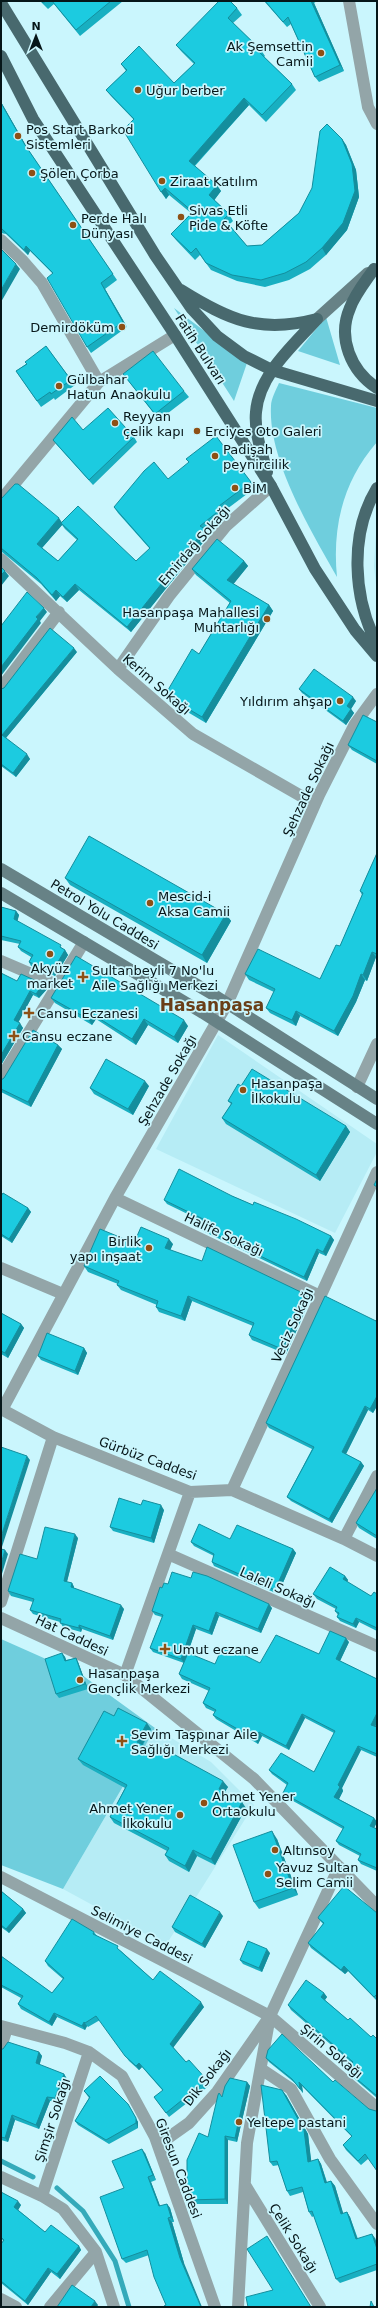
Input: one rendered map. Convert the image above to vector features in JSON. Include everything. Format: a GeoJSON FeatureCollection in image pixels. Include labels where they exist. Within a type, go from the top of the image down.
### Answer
{"type":"FeatureCollection","features":[{"type":"Feature","properties":{"kind":"main road","name":"Fatih Bulvarı"},"geometry":{"type":"LineString","coordinates":[[1,3],[143,235],[192,309],[216,336],[244,356],[272,370],[377,401]]}},
{"type":"Feature","properties":{"kind":"main road","name":"Fatih Bulvarı"},"geometry":{"type":"LineString","coordinates":[[1,56],[33,119],[175,334],[271,486],[314,569],[355,630],[377,656]]}},
{"type":"Feature","properties":{"kind":"main road"},"geometry":{"type":"LineString","coordinates":[[271,486],[257,435],[256,412],[261,392],[272,370],[317,319],[375,267]]}},
{"type":"Feature","properties":{"kind":"main road"},"geometry":{"type":"LineString","coordinates":[[375,267],[349,308],[345,336],[348,353],[357,371],[377,388]]}},
{"type":"Feature","properties":{"kind":"main road"},"geometry":{"type":"LineString","coordinates":[[178,289],[222,314],[240,321],[261,325],[285,325],[317,319]]}},
{"type":"Feature","properties":{"kind":"main road"},"geometry":{"type":"LineString","coordinates":[[377,488],[365,513],[358,552],[361,600],[367,625],[377,644]]}},
{"type":"Feature","properties":{"kind":"main road","name":"Petrol Yolu Caddesi"},"geometry":{"type":"LineString","coordinates":[[1,869],[227,1004],[377,1100]]}},
{"type":"Feature","properties":{"kind":"main road"},"geometry":{"type":"LineString","coordinates":[[1,893],[216,1022],[377,1124]]}},
{"type":"Feature","properties":{"kind":"street"},"geometry":{"type":"LineString","coordinates":[[349,1],[368,107],[377,124]]}},
{"type":"Feature","properties":{"kind":"street"},"geometry":{"type":"LineString","coordinates":[[1,240],[22,260],[42,283],[99,382]]}},
{"type":"Feature","properties":{"kind":"street"},"geometry":{"type":"LineString","coordinates":[[1,500],[99,382],[175,334]]}},
{"type":"Feature","properties":{"kind":"street","name":"Emirdağ Sokağı"},"geometry":{"type":"LineString","coordinates":[[118,669],[169,596],[226,526],[271,486]]}},
{"type":"Feature","properties":{"kind":"street","name":"Kerim Sokağı"},"geometry":{"type":"LineString","coordinates":[[1,559],[118,669],[193,734],[315,804]]}},
{"type":"Feature","properties":{"kind":"street"},"geometry":{"type":"LineString","coordinates":[[1,688],[59,612]]}},
{"type":"Feature","properties":{"kind":"street","name":"Şehzade Sokağı"},"geometry":{"type":"LineString","coordinates":[[2,1409],[115,1198],[227,1004],[315,804],[355,724],[377,694]]}},
{"type":"Feature","properties":{"kind":"street"},"geometry":{"type":"LineString","coordinates":[[1,1078],[84,942]]}},
{"type":"Feature","properties":{"kind":"street"},"geometry":{"type":"LineString","coordinates":[[1,961],[57,985]]}},
{"type":"Feature","properties":{"kind":"street"},"geometry":{"type":"LineString","coordinates":[[357,1087],[377,1044]]}},
{"type":"Feature","properties":{"kind":"street","name":"Veciz Sokağı"},"geometry":{"type":"LineString","coordinates":[[232,1490],[377,1172]]}},
{"type":"Feature","properties":{"kind":"street","name":"Halife Sokağı"},"geometry":{"type":"LineString","coordinates":[[115,1198],[320,1296]]}},
{"type":"Feature","properties":{"kind":"street"},"geometry":{"type":"LineString","coordinates":[[1,1268],[63,1294]]}},
{"type":"Feature","properties":{"kind":"street","name":"Gürbüz Caddesi"},"geometry":{"type":"LineString","coordinates":[[2,1409],[53,1437],[190,1492],[232,1490],[344,1539],[377,1556]]}},
{"type":"Feature","properties":{"kind":"street"},"geometry":{"type":"LineString","coordinates":[[1,1602],[53,1437]]}},
{"type":"Feature","properties":{"kind":"street"},"geometry":{"type":"LineString","coordinates":[[344,1539],[377,1476]]}},
{"type":"Feature","properties":{"kind":"street"},"geometry":{"type":"LineString","coordinates":[[125,1675],[190,1492]]}},
{"type":"Feature","properties":{"kind":"street","name":"Laleli Sokağı"},"geometry":{"type":"LineString","coordinates":[[168,1554],[377,1646]]}},
{"type":"Feature","properties":{"kind":"street","name":"Hat Caddesi"},"geometry":{"type":"LineString","coordinates":[[1,1618],[125,1675],[254,1779],[377,1906]]}},
{"type":"Feature","properties":{"kind":"street"},"geometry":{"type":"LineString","coordinates":[[238,2307],[247,2143],[270,2016],[339,1867]]}},
{"type":"Feature","properties":{"kind":"street","name":"Selimiye Caddesi"},"geometry":{"type":"LineString","coordinates":[[1,1877],[270,2016]]}},
{"type":"Feature","properties":{"kind":"street","name":"Şirin Sokağı"},"geometry":{"type":"LineString","coordinates":[[270,2016],[377,2108]]}},
{"type":"Feature","properties":{"kind":"street","name":"Dik Sokağı"},"geometry":{"type":"LineString","coordinates":[[158,2145],[189,2123],[216,2092],[270,2016]]}},
{"type":"Feature","properties":{"kind":"street"},"geometry":{"type":"LineString","coordinates":[[1,2047],[4,2027]]}},
{"type":"Feature","properties":{"kind":"street","name":"Giresun Caddesi"},"geometry":{"type":"LineString","coordinates":[[4,2027],[65,2043],[89,2052],[122,2076],[158,2145],[215,2307]]}},
{"type":"Feature","properties":{"kind":"street","name":"Şimşir Sokağı"},"geometry":{"type":"LineString","coordinates":[[42,2196],[89,2052]]}},
{"type":"Feature","properties":{"kind":"street"},"geometry":{"type":"LineString","coordinates":[[261,2069],[291,2089],[330,2158],[377,2224]]}},
{"type":"Feature","properties":{"kind":"street"},"geometry":{"type":"LineString","coordinates":[[1,2178],[42,2196],[63,2209],[96,2252],[114,2307]]}},
{"type":"Feature","properties":{"kind":"street","name":"Çelik Sokağı"},"geometry":{"type":"LineString","coordinates":[[245,2185],[320,2307]]}},
{"type":"Feature","properties":{"kind":"street"},"geometry":{"type":"LineString","coordinates":[[50,2307],[96,2252]]}},
{"type":"Feature","properties":{"kind":"street"},"geometry":{"type":"LineString","coordinates":[[1,2299],[16,2307]]}},
{"type":"Feature","properties":{"kind":"shaded area"},"geometry":{"type":"Polygon","coordinates":[[[174,308],[247,363],[234,401],[174,308]]]}},
{"type":"Feature","properties":{"kind":"shaded area"},"geometry":{"type":"Polygon","coordinates":[[[326,317],[340,365],[298,351],[326,317]]]}},
{"type":"Feature","properties":{"kind":"shaded area"},"geometry":{"type":"Polygon","coordinates":[[[279,383],[377,408],[377,442],[365,457],[356,473],[342,505],[336,540],[337,577],[293,494],[276,449],[272,427],[271,403],[279,383]]]}},
{"type":"Feature","properties":{"kind":"shaded area"},"geometry":{"type":"Polygon","coordinates":[[[377,517],[377,593],[374,566],[377,517]]]}},
{"type":"Feature","properties":{"kind":"shaded area","name":"Hasanpaşa İlkokulu"},"geometry":{"type":"Polygon","coordinates":[[[218,1035],[377,1144],[377,1152],[335,1233],[156,1149],[218,1035]]]}},
{"type":"Feature","properties":{"kind":"shaded area"},"geometry":{"type":"Polygon","coordinates":[[[1,1639],[82,1675],[155,1728],[63,1889],[1,1865],[1,1639]]]}},
{"type":"Feature","properties":{"kind":"shaded area"},"geometry":{"type":"Polygon","coordinates":[[[155,1728],[211,1762],[254,1805],[166,1945],[63,1889],[155,1728]]]}},
{"type":"Feature","properties":{"kind":"building"},"geometry":{"type":"Polygon","coordinates":[[[52,1],[111,1],[76,30],[52,1]]]}},
{"type":"Feature","properties":{"kind":"building"},"geometry":{"type":"Polygon","coordinates":[[[219,1],[230,1],[237,8],[228,18],[261,50],[259,52],[292,84],[262,115],[244,98],[189,161],[217,185],[209,195],[229,214],[224,219],[247,246],[262,245],[299,213],[312,188],[320,131],[327,124],[342,139],[352,164],[355,191],[343,223],[322,248],[306,262],[285,273],[261,280],[232,275],[206,263],[196,248],[191,253],[171,234],[193,212],[165,188],[161,192],[123,130],[134,119],[106,90],[127,70],[121,64],[139,46],[174,83],[195,63],[176,45],[219,1]]]}},
{"type":"Feature","properties":{"kind":"building"},"geometry":{"type":"Polygon","coordinates":[[[265,1],[311,1],[340,65],[315,77],[288,17],[283,22],[265,1]]]}},
{"type":"Feature","properties":{"kind":"building"},"geometry":{"type":"Polygon","coordinates":[[[1,103],[25,145],[113,274],[101,283],[123,322],[87,347],[47,278],[53,273],[26,246],[24,250],[1,228],[1,103]]]}},
{"type":"Feature","properties":{"kind":"building"},"geometry":{"type":"Polygon","coordinates":[[[1,249],[16,264],[1,290],[1,249]]]}},
{"type":"Feature","properties":{"kind":"building"},"geometry":{"type":"Polygon","coordinates":[[[46,346],[71,380],[51,394],[50,392],[37,401],[16,371],[27,364],[25,362],[46,346]]]}},
{"type":"Feature","properties":{"kind":"building"},"geometry":{"type":"Polygon","coordinates":[[[153,351],[184,391],[155,414],[123,374],[153,351]]]}},
{"type":"Feature","properties":{"kind":"building"},"geometry":{"type":"Polygon","coordinates":[[[108,408],[134,437],[89,480],[53,440],[72,417],[83,430],[108,408]]]}},
{"type":"Feature","properties":{"kind":"building"},"geometry":{"type":"Polygon","coordinates":[[[216,436],[251,482],[219,506],[221,509],[200,526],[205,529],[127,627],[75,584],[63,597],[56,590],[52,595],[37,578],[1,548],[1,499],[15,484],[18,484],[59,518],[37,544],[58,561],[78,539],[61,523],[78,506],[136,561],[150,548],[114,507],[144,471],[154,462],[168,479],[189,462],[186,459],[216,436]]]}},
{"type":"Feature","properties":{"kind":"building"},"geometry":{"type":"Polygon","coordinates":[[[217,539],[244,561],[227,580],[269,605],[202,717],[165,695],[192,649],[199,654],[231,601],[192,569],[217,539]]]}},
{"type":"Feature","properties":{"kind":"building"},"geometry":{"type":"Polygon","coordinates":[[[1,567],[5,571],[1,575],[1,567]]]}},
{"type":"Feature","properties":{"kind":"building"},"geometry":{"type":"Polygon","coordinates":[[[27,592],[44,608],[36,617],[38,619],[1,667],[1,626],[27,592]]]}},
{"type":"Feature","properties":{"kind":"building"},"geometry":{"type":"Polygon","coordinates":[[[50,628],[74,648],[2,735],[27,754],[13,773],[1,764],[1,689],[4,688],[50,628]]]}},
{"type":"Feature","properties":{"kind":"building"},"geometry":{"type":"Polygon","coordinates":[[[314,669],[353,697],[347,706],[351,709],[343,721],[299,689],[314,669]]]}},
{"type":"Feature","properties":{"kind":"building"},"geometry":{"type":"Polygon","coordinates":[[[363,715],[377,722],[377,761],[348,745],[363,715]]]}},
{"type":"Feature","properties":{"kind":"building","name":"Mescid-i Aksa Camii"},"geometry":{"type":"Polygon","coordinates":[[[89,836],[226,914],[202,955],[65,878],[89,836]]]}},
{"type":"Feature","properties":{"kind":"building"},"geometry":{"type":"Polygon","coordinates":[[[377,853],[377,954],[372,952],[363,975],[361,974],[353,996],[334,1031],[296,1011],[292,1020],[266,1008],[275,989],[245,974],[258,949],[320,979],[336,945],[340,946],[363,893],[360,891],[377,853]]]}},
{"type":"Feature","properties":{"kind":"building"},"geometry":{"type":"Polygon","coordinates":[[[1,907],[16,911],[14,919],[61,945],[60,947],[65,950],[52,972],[29,962],[33,955],[18,947],[21,941],[1,936],[1,907]]]}},
{"type":"Feature","properties":{"kind":"building"},"geometry":{"type":"Polygon","coordinates":[[[76,956],[184,1020],[174,1037],[144,1019],[132,1039],[92,1014],[88,1019],[51,998],[76,956]]]}},
{"type":"Feature","properties":{"kind":"building"},"geometry":{"type":"Polygon","coordinates":[[[1,973],[17,981],[21,974],[43,984],[36,994],[30,991],[14,1020],[20,1023],[1,1055],[1,973]]]}},
{"type":"Feature","properties":{"kind":"building"},"geometry":{"type":"Polygon","coordinates":[[[33,1030],[58,1045],[28,1102],[1,1089],[1,1080],[4,1078],[33,1030]]]}},
{"type":"Feature","properties":{"kind":"building"},"geometry":{"type":"Polygon","coordinates":[[[106,1059],[145,1081],[128,1109],[90,1088],[106,1059]]]}},
{"type":"Feature","properties":{"kind":"building"},"geometry":{"type":"Polygon","coordinates":[[[252,1069],[346,1126],[316,1175],[222,1118],[232,1103],[228,1101],[238,1084],[241,1086],[252,1069]]]}},
{"type":"Feature","properties":{"kind":"building"},"geometry":{"type":"Polygon","coordinates":[[[179,1169],[232,1196],[253,1205],[254,1202],[296,1219],[331,1236],[323,1252],[317,1249],[304,1277],[200,1227],[203,1219],[164,1200],[179,1169]]]}},
{"type":"Feature","properties":{"kind":"building"},"geometry":{"type":"Polygon","coordinates":[[[377,1179],[377,1187],[374,1185],[377,1179]]]}},
{"type":"Feature","properties":{"kind":"building"},"geometry":{"type":"Polygon","coordinates":[[[3,1193],[28,1208],[9,1239],[1,1234],[1,1196],[3,1193]]]}},
{"type":"Feature","properties":{"kind":"building"},"geometry":{"type":"Polygon","coordinates":[[[141,1227],[169,1239],[165,1248],[202,1261],[207,1247],[307,1295],[282,1349],[249,1335],[254,1323],[188,1296],[181,1316],[156,1307],[158,1301],[117,1285],[119,1281],[84,1266],[100,1229],[134,1243],[141,1227]]]}},
{"type":"Feature","properties":{"kind":"building"},"geometry":{"type":"Polygon","coordinates":[[[325,1296],[376,1321],[377,1319],[377,1396],[370,1409],[365,1406],[342,1452],[361,1462],[329,1519],[287,1497],[314,1447],[266,1423],[325,1296]]]}},
{"type":"Feature","properties":{"kind":"building"},"geometry":{"type":"Polygon","coordinates":[[[1,1313],[21,1324],[5,1353],[1,1351],[1,1313]]]}},
{"type":"Feature","properties":{"kind":"building"},"geometry":{"type":"Polygon","coordinates":[[[47,1333],[84,1348],[75,1371],[38,1356],[47,1333]]]}},
{"type":"Feature","properties":{"kind":"building"},"geometry":{"type":"Polygon","coordinates":[[[1,1447],[27,1456],[1,1537],[1,1447]]]}},
{"type":"Feature","properties":{"kind":"building"},"geometry":{"type":"Polygon","coordinates":[[[377,1488],[377,1536],[356,1523],[377,1488]]]}},
{"type":"Feature","properties":{"kind":"building"},"geometry":{"type":"Polygon","coordinates":[[[119,1498],[141,1505],[143,1500],[161,1505],[151,1538],[110,1527],[119,1498]]]}},
{"type":"Feature","properties":{"kind":"building"},"geometry":{"type":"Polygon","coordinates":[[[199,1524],[230,1539],[237,1525],[293,1549],[275,1590],[212,1562],[214,1554],[191,1542],[199,1524]]]}},
{"type":"Feature","properties":{"kind":"building"},"geometry":{"type":"Polygon","coordinates":[[[45,1527],[75,1534],[64,1581],[72,1583],[71,1587],[121,1605],[110,1636],[79,1625],[79,1628],[60,1623],[61,1619],[30,1610],[34,1599],[8,1591],[20,1554],[37,1559],[45,1527]]]}},
{"type":"Feature","properties":{"kind":"building"},"geometry":{"type":"Polygon","coordinates":[[[1,1549],[5,1550],[1,1564],[1,1549]]]}},
{"type":"Feature","properties":{"kind":"building"},"geometry":{"type":"Polygon","coordinates":[[[330,1567],[345,1576],[343,1579],[371,1596],[374,1592],[377,1594],[377,1628],[356,1618],[353,1624],[337,1617],[339,1613],[335,1611],[337,1607],[313,1594],[330,1567]]]}},
{"type":"Feature","properties":{"kind":"building"},"geometry":{"type":"Polygon","coordinates":[[[172,1572],[191,1578],[193,1572],[207,1576],[269,1604],[258,1629],[216,1612],[209,1631],[193,1625],[181,1659],[150,1648],[163,1615],[152,1611],[160,1587],[162,1588],[164,1583],[168,1584],[172,1572]]]}},
{"type":"Feature","properties":{"kind":"building"},"geometry":{"type":"Polygon","coordinates":[[[330,1631],[346,1638],[336,1659],[377,1679],[377,1713],[371,1725],[377,1727],[377,1754],[358,1746],[338,1785],[340,1787],[334,1797],[374,1818],[370,1826],[377,1829],[377,1868],[358,1860],[361,1854],[336,1841],[344,1827],[283,1793],[288,1783],[269,1770],[281,1753],[314,1772],[335,1731],[302,1714],[286,1746],[259,1732],[255,1739],[213,1715],[216,1710],[203,1703],[210,1688],[179,1674],[188,1653],[215,1664],[222,1648],[233,1653],[234,1650],[260,1663],[276,1635],[319,1654],[330,1631]]]}},
{"type":"Feature","properties":{"kind":"building"},"geometry":{"type":"Polygon","coordinates":[[[62,1653],[65,1661],[76,1658],[85,1684],[56,1694],[45,1659],[62,1653]]]}},
{"type":"Feature","properties":{"kind":"building","name":"Ahmet Yener İlkokulu"},"geometry":{"type":"Polygon","coordinates":[[[118,1708],[147,1723],[137,1742],[163,1755],[166,1750],[223,1781],[219,1789],[242,1802],[211,1859],[193,1850],[185,1866],[165,1855],[169,1848],[110,1817],[127,1785],[78,1759],[104,1711],[114,1716],[118,1708]]]}},
{"type":"Feature","properties":{"kind":"building","name":"Yavuz Sultan Selim Camii"},"geometry":{"type":"Polygon","coordinates":[[[272,1831],[293,1888],[254,1902],[233,1845],[272,1831]]]}},
{"type":"Feature","properties":{"kind":"building"},"geometry":{"type":"Polygon","coordinates":[[[344,1886],[377,1913],[377,1994],[374,1997],[344,1966],[341,1970],[308,1943],[324,1923],[318,1918],[319,1916],[344,1886]]]}},
{"type":"Feature","properties":{"kind":"building"},"geometry":{"type":"Polygon","coordinates":[[[1,1891],[23,1909],[6,1929],[1,1925],[1,1891]]]}},
{"type":"Feature","properties":{"kind":"building"},"geometry":{"type":"Polygon","coordinates":[[[190,1895],[220,1912],[202,1944],[172,1927],[190,1895]]]}},
{"type":"Feature","properties":{"kind":"building"},"geometry":{"type":"Polygon","coordinates":[[[72,1919],[94,1932],[93,1934],[118,1946],[117,1948],[153,1980],[160,1971],[201,2002],[170,2044],[186,2062],[189,2060],[207,2080],[166,2113],[154,2097],[163,2090],[139,2063],[136,2066],[125,2056],[96,2016],[85,2023],[84,2022],[82,2026],[54,2013],[49,2022],[18,2004],[23,1996],[1,1985],[1,1956],[52,1993],[64,1978],[45,1961],[72,1919]]]}},
{"type":"Feature","properties":{"kind":"building"},"geometry":{"type":"Polygon","coordinates":[[[248,1941],[267,1949],[259,1968],[240,1960],[248,1941]]]}},
{"type":"Feature","properties":{"kind":"building"},"geometry":{"type":"Polygon","coordinates":[[[306,1980],[324,1993],[321,1997],[348,2020],[350,2018],[371,2037],[373,2035],[377,2039],[377,2096],[346,2070],[353,2062],[288,2005],[306,1980]]]}},
{"type":"Feature","properties":{"kind":"building"},"geometry":{"type":"Polygon","coordinates":[[[282,2034],[333,2082],[335,2080],[369,2109],[377,2110],[377,2171],[365,2154],[358,2161],[343,2145],[352,2136],[299,2082],[300,2089],[292,2079],[266,2058],[268,2050],[282,2034]]]}},
{"type":"Feature","properties":{"kind":"building"},"geometry":{"type":"Polygon","coordinates":[[[8,2042],[39,2052],[36,2063],[64,2074],[55,2098],[47,2097],[36,2125],[12,2115],[5,2138],[1,2137],[1,2049],[3,2049],[8,2042]]]}},
{"type":"Feature","properties":{"kind":"building"},"geometry":{"type":"Polygon","coordinates":[[[100,2076],[128,2104],[136,2118],[136,2123],[106,2140],[75,2121],[90,2097],[84,2091],[100,2076]]]}},
{"type":"Feature","properties":{"kind":"building"},"geometry":{"type":"Polygon","coordinates":[[[230,2078],[247,2082],[235,2138],[225,2136],[225,2199],[187,2200],[187,2160],[199,2133],[208,2137],[218,2095],[219,2093],[222,2097],[225,2086],[230,2078]]]}},
{"type":"Feature","properties":{"kind":"building"},"geometry":{"type":"Polygon","coordinates":[[[261,2085],[282,2090],[304,2130],[308,2162],[318,2159],[325,2183],[331,2181],[341,2214],[347,2212],[356,2239],[372,2234],[377,2249],[377,2264],[336,2279],[312,2211],[309,2212],[302,2187],[287,2191],[277,2161],[270,2162],[261,2085]]]}},
{"type":"Feature","properties":{"kind":"building"},"geometry":{"type":"Polygon","coordinates":[[[142,2149],[153,2175],[148,2177],[159,2206],[167,2204],[171,2217],[168,2218],[180,2258],[201,2307],[164,2306],[166,2305],[154,2277],[147,2250],[122,2259],[100,2197],[124,2188],[112,2161],[142,2149]]]}},
{"type":"Feature","properties":{"kind":"building"},"geometry":{"type":"Polygon","coordinates":[[[1,2192],[18,2201],[14,2207],[45,2232],[51,2225],[79,2246],[57,2274],[48,2268],[25,2301],[1,2281],[1,2244],[4,2240],[1,2237],[1,2192]]]}},
{"type":"Feature","properties":{"kind":"building"},"geometry":{"type":"Polygon","coordinates":[[[267,2236],[311,2307],[248,2307],[246,2297],[273,2290],[247,2249],[267,2236]]]}},
{"type":"Feature","properties":{"kind":"building"},"geometry":{"type":"Polygon","coordinates":[[[72,2285],[95,2301],[91,2307],[57,2307],[72,2285]]]}},
{"type":"Feature","properties":{"kind":"building"},"geometry":{"type":"Polygon","coordinates":[[[371,2301],[374,2307],[370,2307],[371,2301]]]}},
{"type":"Feature","properties":{"kind":"waterway"},"geometry":{"type":"LineString","coordinates":[[1,2161],[33,2177]]}},
{"type":"Feature","properties":{"kind":"waterway"},"geometry":{"type":"LineString","coordinates":[[57,2188],[83,2211],[115,2261],[129,2307]]}},
{"type":"Feature","properties":{"kind":"place","name":"Ak Şemsettin Camii"},"geometry":{"type":"Point","coordinates":[321,53]}},
{"type":"Feature","properties":{"kind":"place","name":"Uğur berber"},"geometry":{"type":"Point","coordinates":[138,90]}},
{"type":"Feature","properties":{"kind":"place","name":"Pos Start Barkod Sistemleri"},"geometry":{"type":"Point","coordinates":[18,136]}},
{"type":"Feature","properties":{"kind":"place","name":"Şölen Çorba"},"geometry":{"type":"Point","coordinates":[32,173]}},
{"type":"Feature","properties":{"kind":"place","name":"Ziraat Katılım"},"geometry":{"type":"Point","coordinates":[162,181]}},
{"type":"Feature","properties":{"kind":"place","name":"Sivas Etli Pide & Köfte"},"geometry":{"type":"Point","coordinates":[181,217]}},
{"type":"Feature","properties":{"kind":"place","name":"Perde Halı Dünyası"},"geometry":{"type":"Point","coordinates":[73,225]}},
{"type":"Feature","properties":{"kind":"place","name":"Demirdöküm"},"geometry":{"type":"Point","coordinates":[122,327]}},
{"type":"Feature","properties":{"kind":"place","name":"Gülbahar Hatun Anaokulu"},"geometry":{"type":"Point","coordinates":[59,386]}},
{"type":"Feature","properties":{"kind":"place","name":"Reyyan çelik kapı"},"geometry":{"type":"Point","coordinates":[115,423]}},
{"type":"Feature","properties":{"kind":"place","name":"Erciyes Oto Galeri"},"geometry":{"type":"Point","coordinates":[197,431]}},
{"type":"Feature","properties":{"kind":"place","name":"Padişah peynircilik"},"geometry":{"type":"Point","coordinates":[215,456]}},
{"type":"Feature","properties":{"kind":"place","name":"BİM"},"geometry":{"type":"Point","coordinates":[235,488]}},
{"type":"Feature","properties":{"kind":"place","name":"Hasanpaşa Mahallesi Muhtarlığı"},"geometry":{"type":"Point","coordinates":[267,619]}},
{"type":"Feature","properties":{"kind":"place","name":"Yıldırım ahşap"},"geometry":{"type":"Point","coordinates":[340,701]}},
{"type":"Feature","properties":{"kind":"place","name":"Mescid-i Aksa Camii"},"geometry":{"type":"Point","coordinates":[150,903]}},
{"type":"Feature","properties":{"kind":"place","name":"Akyüz market"},"geometry":{"type":"Point","coordinates":[50,954]}},
{"type":"Feature","properties":{"kind":"place","name":"Sultanbeyli 7 No'lu Aile Sağlığı Merkezi"},"geometry":{"type":"Point","coordinates":[83,977]}},
{"type":"Feature","properties":{"kind":"place","name":"Cansu Eczanesi"},"geometry":{"type":"Point","coordinates":[29,1013]}},
{"type":"Feature","properties":{"kind":"place","name":"Cansu eczane"},"geometry":{"type":"Point","coordinates":[14,1036]}},
{"type":"Feature","properties":{"kind":"place","name":"Hasanpaşa İlkokulu"},"geometry":{"type":"Point","coordinates":[243,1090]}},
{"type":"Feature","properties":{"kind":"place","name":"Birlik yapı inşaat"},"geometry":{"type":"Point","coordinates":[149,1248]}},
{"type":"Feature","properties":{"kind":"place","name":"Umut eczane"},"geometry":{"type":"Point","coordinates":[165,1649]}},
{"type":"Feature","properties":{"kind":"place","name":"Hasanpaşa Gençlik Merkezi"},"geometry":{"type":"Point","coordinates":[80,1680]}},
{"type":"Feature","properties":{"kind":"place","name":"Sevim Taşpınar Aile Sağlığı Merkezi"},"geometry":{"type":"Point","coordinates":[122,1741]}},
{"type":"Feature","properties":{"kind":"place","name":"Ahmet Yener Ortaokulu"},"geometry":{"type":"Point","coordinates":[204,1803]}},
{"type":"Feature","properties":{"kind":"place","name":"Ahmet Yener İlkokulu"},"geometry":{"type":"Point","coordinates":[180,1815]}},
{"type":"Feature","properties":{"kind":"place","name":"Altınsoy"},"geometry":{"type":"Point","coordinates":[275,1850]}},
{"type":"Feature","properties":{"kind":"place","name":"Yavuz Sultan Selim Camii"},"geometry":{"type":"Point","coordinates":[268,1874]}},
{"type":"Feature","properties":{"kind":"place","name":"Yeltepe pastani"},"geometry":{"type":"Point","coordinates":[239,2122]}},
{"type":"Feature","properties":{"kind":"district","name":"Hasanpaşa"},"geometry":{"type":"Point","coordinates":[212,1005]}}]}
